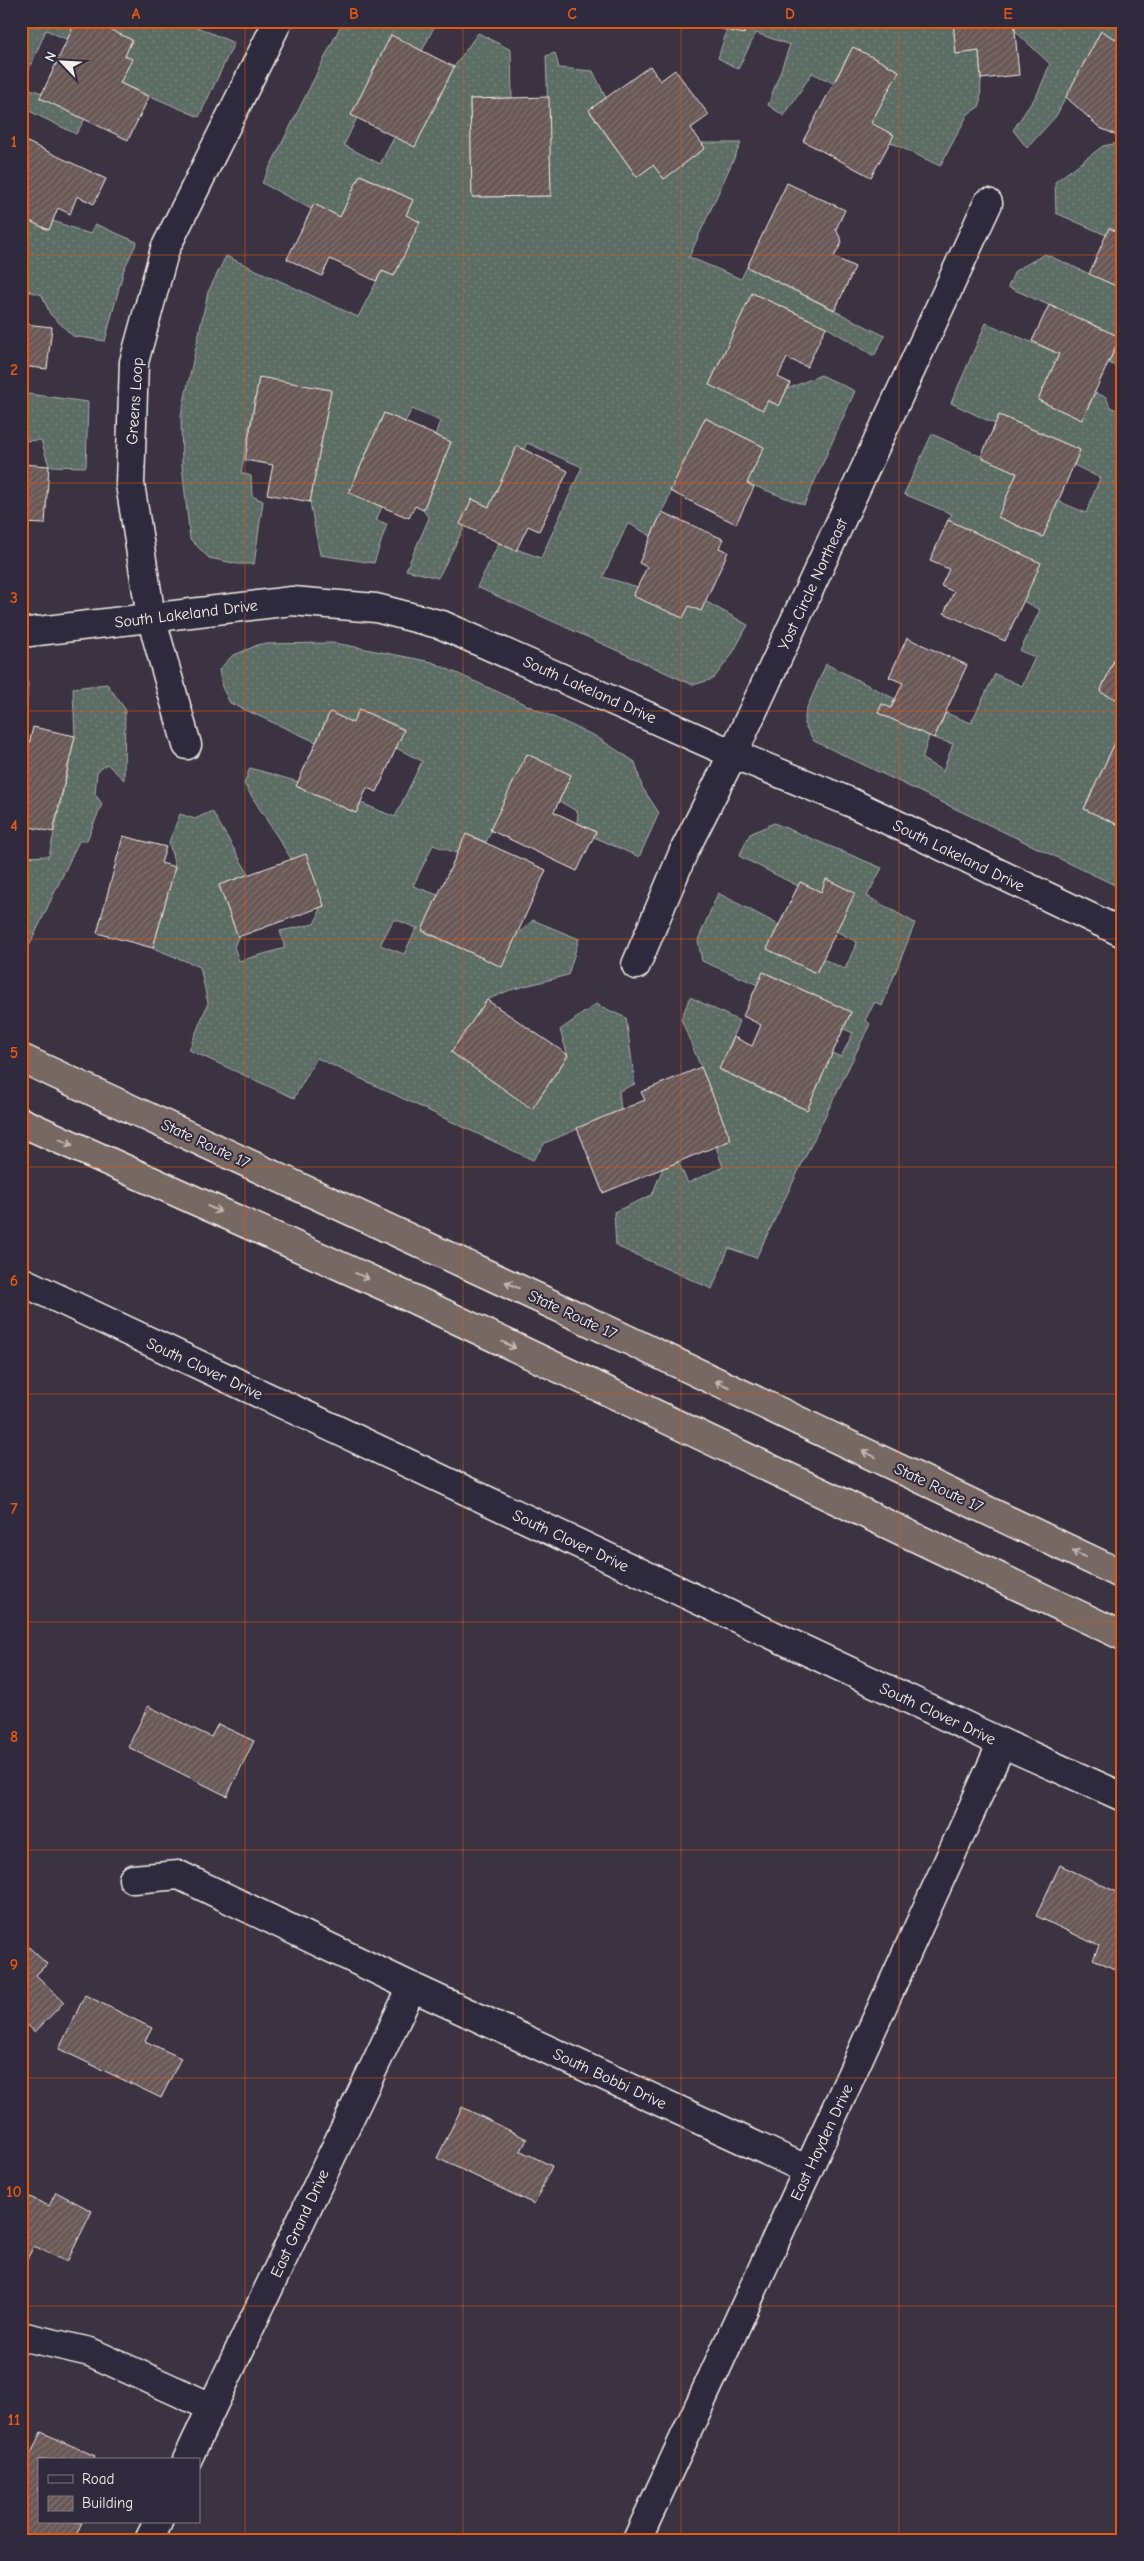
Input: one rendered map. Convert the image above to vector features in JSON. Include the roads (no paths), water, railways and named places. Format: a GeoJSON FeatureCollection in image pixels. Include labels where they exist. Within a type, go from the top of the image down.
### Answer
{"type":"FeatureCollection","features":[{"type":"Feature","properties":{"kind":"highway","name":"State Route 17"},"geometry":{"type":"LineString","coordinates":[[21,1058],[607,1330],[1123,1575]]}},
{"type":"Feature","properties":{"kind":"highway"},"geometry":{"type":"LineString","coordinates":[[21,1122],[411,1298],[1123,1636]]}},
{"type":"Feature","properties":{"kind":"street","name":"Greens Loop"},"geometry":{"type":"LineString","coordinates":[[187,745],[151,617],[130,484],[134,362],[165,249],[278,21]]}},
{"type":"Feature","properties":{"kind":"street","name":"Yost Circle Northeast"},"geometry":{"type":"LineString","coordinates":[[636,965],[684,851],[733,754],[988,203]]}},
{"type":"Feature","properties":{"kind":"street","name":"South Lakeland Drive"},"geometry":{"type":"LineString","coordinates":[[21,633],[292,601],[389,610],[453,628],[733,754],[850,802],[1123,933]]}},
{"type":"Feature","properties":{"kind":"street","name":"South Clover Drive"},"geometry":{"type":"LineString","coordinates":[[21,1282],[1002,1743],[1123,1797]]}},
{"type":"Feature","properties":{"kind":"street","name":"East Hayden Drive"},"geometry":{"type":"LineString","coordinates":[[636,2540],[808,2170],[1002,1743]]}},
{"type":"Feature","properties":{"kind":"street","name":"South Bobbi Drive"},"geometry":{"type":"LineString","coordinates":[[133,1879],[179,1875],[412,1987],[808,2170]]}},
{"type":"Feature","properties":{"kind":"street","name":"East Grand Drive"},"geometry":{"type":"LineString","coordinates":[[188,2458],[412,1987]]}},
{"type":"Feature","properties":{"kind":"street"},"geometry":{"type":"LineString","coordinates":[[21,2336],[90,2352],[211,2408]]}},
{"type":"Feature","properties":{"kind":"street"},"geometry":{"type":"LineString","coordinates":[[150,2540],[157,2524]]}}]}
